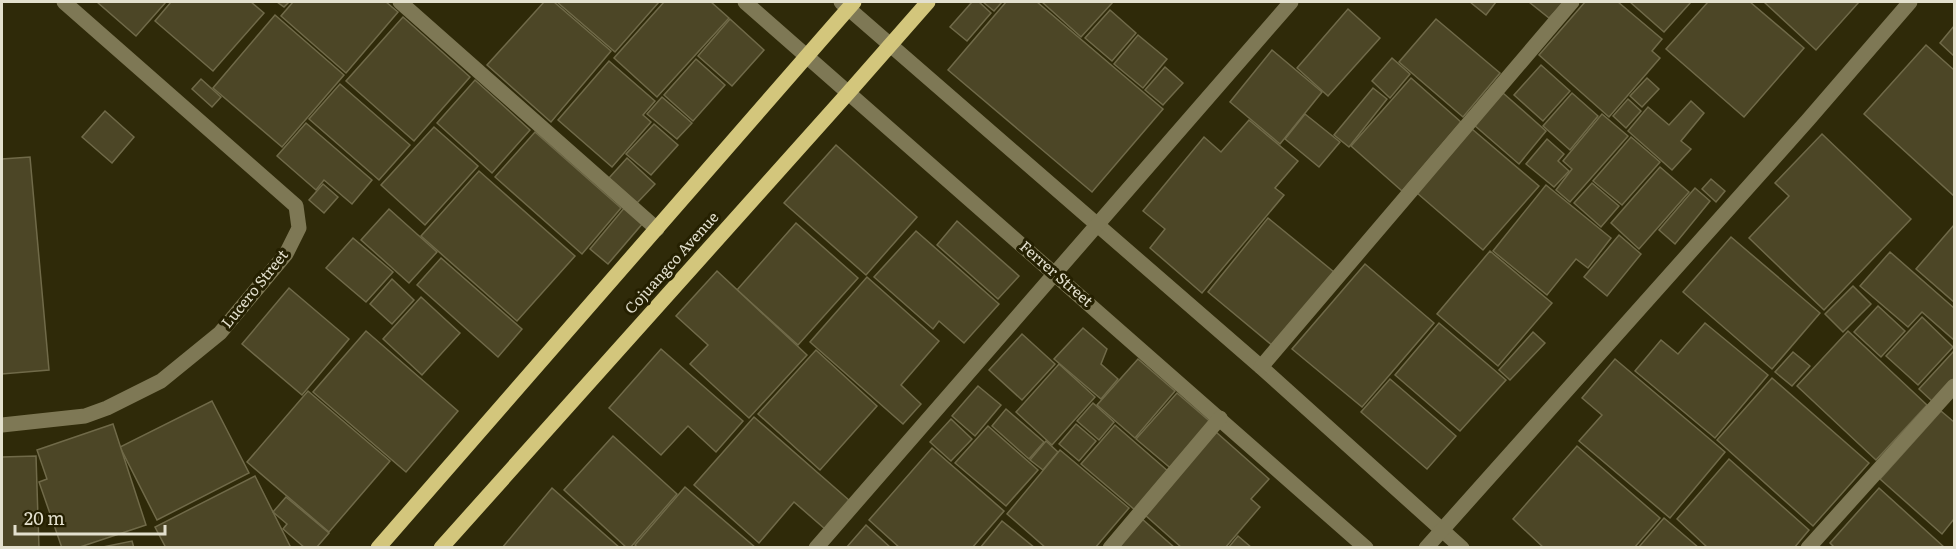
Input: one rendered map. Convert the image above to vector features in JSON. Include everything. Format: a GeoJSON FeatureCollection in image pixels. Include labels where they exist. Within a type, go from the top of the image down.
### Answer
{"type":"FeatureCollection","features":[{"type":"Feature","properties":{"kind":"main road","name":"Cojuangco Avenue"},"geometry":{"type":"LineString","coordinates":[[441,548],[928,2]]}},
{"type":"Feature","properties":{"kind":"main road"},"geometry":{"type":"LineString","coordinates":[[378,548],[807,56],[848,4]]}},
{"type":"Feature","properties":{"kind":"street","name":"Lucero Street"},"geometry":{"type":"LineString","coordinates":[[2,425],[84,416],[106,408],[161,381],[220,333],[286,254],[299,228],[296,206],[64,2]]}},
{"type":"Feature","properties":{"kind":"street"},"geometry":{"type":"LineString","coordinates":[[400,2],[657,229]]}},
{"type":"Feature","properties":{"kind":"street","name":"Ferrer Street"},"geometry":{"type":"LineString","coordinates":[[745,2],[1366,548]]}},
{"type":"Feature","properties":{"kind":"street"},"geometry":{"type":"LineString","coordinates":[[816,548],[1291,2]]}},
{"type":"Feature","properties":{"kind":"street"},"geometry":{"type":"LineString","coordinates":[[1261,367],[1572,2]]}},
{"type":"Feature","properties":{"kind":"street"},"geometry":{"type":"LineString","coordinates":[[1426,548],[1800,129],[1910,2]]}},
{"type":"Feature","properties":{"kind":"street"},"geometry":{"type":"LineString","coordinates":[[848,4],[1261,367],[1462,548]]}},
{"type":"Feature","properties":{"kind":"street"},"geometry":{"type":"LineString","coordinates":[[1808,548],[1954,386]]}},
{"type":"Feature","properties":{"kind":"street"},"geometry":{"type":"LineString","coordinates":[[1110,548],[1220,418]]}},
{"type":"Feature","properties":{"kind":"building"},"geometry":{"type":"Polygon","coordinates":[[[97,2],[166,2],[136,36],[97,2]]]}},
{"type":"Feature","properties":{"kind":"building"},"geometry":{"type":"Polygon","coordinates":[[[171,2],[251,2],[264,13],[213,71],[155,21],[171,2]]]}},
{"type":"Feature","properties":{"kind":"building"},"geometry":{"type":"Polygon","coordinates":[[[277,2],[289,2],[284,7],[277,2]]]}},
{"type":"Feature","properties":{"kind":"building"},"geometry":{"type":"Polygon","coordinates":[[[293,2],[386,2],[398,12],[346,73],[281,16],[293,2]]]}},
{"type":"Feature","properties":{"kind":"building"},"geometry":{"type":"Polygon","coordinates":[[[544,2],[554,2],[611,51],[551,122],[487,65],[544,2]]]}},
{"type":"Feature","properties":{"kind":"building"},"geometry":{"type":"Polygon","coordinates":[[[557,2],[659,2],[615,52],[557,2]]]}},
{"type":"Feature","properties":{"kind":"building"},"geometry":{"type":"Polygon","coordinates":[[[664,2],[711,2],[729,18],[657,97],[614,58],[664,2]]]}},
{"type":"Feature","properties":{"kind":"building"},"geometry":{"type":"Polygon","coordinates":[[[972,2],[979,2],[991,13],[967,41],[950,27],[972,2]]]}},
{"type":"Feature","properties":{"kind":"building"},"geometry":{"type":"Polygon","coordinates":[[[983,2],[1002,2],[994,11],[983,2]]]}},
{"type":"Feature","properties":{"kind":"building"},"geometry":{"type":"Polygon","coordinates":[[[1006,2],[1037,2],[1163,109],[1092,192],[948,70],[1006,2]]]}},
{"type":"Feature","properties":{"kind":"building"},"geometry":{"type":"Polygon","coordinates":[[[1042,2],[1113,2],[1081,37],[1042,2]]]}},
{"type":"Feature","properties":{"kind":"building"},"geometry":{"type":"Polygon","coordinates":[[[1470,2],[1496,2],[1486,15],[1470,2]]]}},
{"type":"Feature","properties":{"kind":"building"},"geometry":{"type":"Polygon","coordinates":[[[1529,2],[1564,2],[1549,18],[1529,2]]]}},
{"type":"Feature","properties":{"kind":"building"},"geometry":{"type":"Polygon","coordinates":[[[1585,2],[1618,2],[1662,39],[1652,51],[1660,58],[1609,117],[1539,55],[1585,2]]]}},
{"type":"Feature","properties":{"kind":"building"},"geometry":{"type":"Polygon","coordinates":[[[1630,2],[1691,2],[1664,32],[1630,2]]]}},
{"type":"Feature","properties":{"kind":"building"},"geometry":{"type":"Polygon","coordinates":[[[1708,2],[1750,2],[1804,48],[1744,117],[1666,49],[1708,2]]]}},
{"type":"Feature","properties":{"kind":"building"},"geometry":{"type":"Polygon","coordinates":[[[1764,2],[1859,2],[1816,50],[1764,2]]]}},
{"type":"Feature","properties":{"kind":"building"},"geometry":{"type":"Polygon","coordinates":[[[1348,9],[1380,38],[1328,96],[1297,68],[1348,9]]]}},
{"type":"Feature","properties":{"kind":"building"},"geometry":{"type":"Polygon","coordinates":[[[1110,10],[1136,33],[1112,61],[1085,38],[1110,10]]]}},
{"type":"Feature","properties":{"kind":"building"},"geometry":{"type":"Polygon","coordinates":[[[275,15],[344,75],[282,147],[213,88],[275,15]]]}},
{"type":"Feature","properties":{"kind":"building"},"geometry":{"type":"Polygon","coordinates":[[[403,17],[470,77],[414,141],[346,81],[403,17]]]}},
{"type":"Feature","properties":{"kind":"building"},"geometry":{"type":"Polygon","coordinates":[[[730,19],[764,50],[732,86],[698,56],[730,19]]]}},
{"type":"Feature","properties":{"kind":"building"},"geometry":{"type":"Polygon","coordinates":[[[1436,19],[1500,73],[1463,117],[1399,62],[1436,19]]]}},
{"type":"Feature","properties":{"kind":"building"},"geometry":{"type":"Polygon","coordinates":[[[1954,26],[1954,56],[1940,43],[1954,26]]]}},
{"type":"Feature","properties":{"kind":"building"},"geometry":{"type":"Polygon","coordinates":[[[1138,35],[1167,59],[1143,88],[1114,64],[1138,35]]]}},
{"type":"Feature","properties":{"kind":"building"},"geometry":{"type":"Polygon","coordinates":[[[1926,45],[1954,70],[1954,196],[1864,114],[1926,45]]]}},
{"type":"Feature","properties":{"kind":"building"},"geometry":{"type":"Polygon","coordinates":[[[1272,50],[1322,92],[1280,144],[1230,102],[1272,50]]]}},
{"type":"Feature","properties":{"kind":"building"},"geometry":{"type":"Polygon","coordinates":[[[1392,58],[1410,74],[1390,98],[1372,81],[1392,58]]]}},
{"type":"Feature","properties":{"kind":"building"},"geometry":{"type":"Polygon","coordinates":[[[696,59],[725,85],[693,121],[664,95],[696,59]]]}},
{"type":"Feature","properties":{"kind":"building"},"geometry":{"type":"Polygon","coordinates":[[[609,61],[655,101],[643,115],[651,122],[612,167],[558,120],[609,61]]]}},
{"type":"Feature","properties":{"kind":"building"},"geometry":{"type":"Polygon","coordinates":[[[1541,65],[1570,91],[1543,121],[1514,95],[1541,65]]]}},
{"type":"Feature","properties":{"kind":"building"},"geometry":{"type":"Polygon","coordinates":[[[1165,67],[1183,83],[1163,105],[1145,90],[1165,67]]]}},
{"type":"Feature","properties":{"kind":"building"},"geometry":{"type":"Polygon","coordinates":[[[1411,78],[1461,122],[1402,191],[1351,146],[1411,78]]]}},
{"type":"Feature","properties":{"kind":"building"},"geometry":{"type":"Polygon","coordinates":[[[1647,78],[1659,89],[1642,107],[1630,96],[1647,78]]]}},
{"type":"Feature","properties":{"kind":"building"},"geometry":{"type":"Polygon","coordinates":[[[201,79],[221,97],[212,107],[192,89],[201,79]]]}},
{"type":"Feature","properties":{"kind":"building"},"geometry":{"type":"Polygon","coordinates":[[[475,80],[530,130],[492,173],[437,123],[475,80]]]}},
{"type":"Feature","properties":{"kind":"building"},"geometry":{"type":"Polygon","coordinates":[[[340,84],[410,145],[379,180],[309,119],[340,84]]]}},
{"type":"Feature","properties":{"kind":"building"},"geometry":{"type":"Polygon","coordinates":[[[1373,88],[1387,99],[1349,147],[1334,135],[1373,88]]]}},
{"type":"Feature","properties":{"kind":"building"},"geometry":{"type":"Polygon","coordinates":[[[1503,93],[1546,131],[1519,164],[1474,125],[1503,93]]]}},
{"type":"Feature","properties":{"kind":"building"},"geometry":{"type":"Polygon","coordinates":[[[1572,93],[1598,116],[1570,150],[1543,126],[1572,93]]]}},
{"type":"Feature","properties":{"kind":"building"},"geometry":{"type":"Polygon","coordinates":[[[662,97],[692,123],[677,139],[647,114],[662,97]]]}},
{"type":"Feature","properties":{"kind":"building"},"geometry":{"type":"Polygon","coordinates":[[[1628,99],[1641,111],[1626,128],[1613,116],[1628,99]]]}},
{"type":"Feature","properties":{"kind":"building"},"geometry":{"type":"Polygon","coordinates":[[[1691,101],[1704,113],[1681,141],[1691,149],[1672,170],[1628,131],[1648,107],[1669,125],[1691,101]]]}},
{"type":"Feature","properties":{"kind":"building"},"geometry":{"type":"Polygon","coordinates":[[[105,111],[134,137],[112,163],[82,137],[105,111]]]}},
{"type":"Feature","properties":{"kind":"building"},"geometry":{"type":"Polygon","coordinates":[[[1305,114],[1340,142],[1319,167],[1285,139],[1305,114]]]}},
{"type":"Feature","properties":{"kind":"building"},"geometry":{"type":"Polygon","coordinates":[[[1602,114],[1628,136],[1570,202],[1556,190],[1572,169],[1563,161],[1602,114]]]}},
{"type":"Feature","properties":{"kind":"building"},"geometry":{"type":"Polygon","coordinates":[[[1249,120],[1298,161],[1275,188],[1284,195],[1202,293],[1150,248],[1165,229],[1143,211],[1204,137],[1221,152],[1249,120]]]}},
{"type":"Feature","properties":{"kind":"building"},"geometry":{"type":"Polygon","coordinates":[[[306,123],[372,180],[352,204],[324,180],[316,190],[277,156],[306,123]]]}},
{"type":"Feature","properties":{"kind":"building"},"geometry":{"type":"Polygon","coordinates":[[[654,124],[678,145],[651,175],[626,154],[654,124]]]}},
{"type":"Feature","properties":{"kind":"building"},"geometry":{"type":"Polygon","coordinates":[[[434,127],[478,166],[425,225],[381,185],[434,127]]]}},
{"type":"Feature","properties":{"kind":"building"},"geometry":{"type":"Polygon","coordinates":[[[1472,129],[1539,186],[1483,250],[1417,193],[1472,129]]]}},
{"type":"Feature","properties":{"kind":"building"},"geometry":{"type":"Polygon","coordinates":[[[535,132],[621,208],[582,254],[495,177],[535,132]]]}},
{"type":"Feature","properties":{"kind":"building"},"geometry":{"type":"Polygon","coordinates":[[[1822,134],[1911,219],[1824,310],[1749,238],[1789,196],[1775,183],[1822,134]]]}},
{"type":"Feature","properties":{"kind":"building"},"geometry":{"type":"Polygon","coordinates":[[[1631,137],[1660,162],[1622,205],[1593,181],[1631,137]]]}},
{"type":"Feature","properties":{"kind":"building"},"geometry":{"type":"Polygon","coordinates":[[[1547,139],[1564,154],[1558,161],[1569,171],[1554,187],[1526,164],[1547,139]]]}},
{"type":"Feature","properties":{"kind":"building"},"geometry":{"type":"Polygon","coordinates":[[[836,145],[917,217],[866,275],[784,203],[836,145]]]}},
{"type":"Feature","properties":{"kind":"building"},"geometry":{"type":"Polygon","coordinates":[[[30,157],[49,370],[2,374],[2,159],[30,157]]]}},
{"type":"Feature","properties":{"kind":"building"},"geometry":{"type":"Polygon","coordinates":[[[627,158],[655,184],[637,203],[609,178],[627,158]]]}},
{"type":"Feature","properties":{"kind":"building"},"geometry":{"type":"Polygon","coordinates":[[[1660,167],[1689,192],[1639,249],[1611,223],[1660,167]]]}},
{"type":"Feature","properties":{"kind":"building"},"geometry":{"type":"Polygon","coordinates":[[[479,171],[575,256],[517,321],[421,236],[479,171]]]}},
{"type":"Feature","properties":{"kind":"building"},"geometry":{"type":"Polygon","coordinates":[[[1711,179],[1725,191],[1716,202],[1702,189],[1711,179]]]}},
{"type":"Feature","properties":{"kind":"building"},"geometry":{"type":"Polygon","coordinates":[[[1592,183],[1619,206],[1601,227],[1574,203],[1592,183]]]}},
{"type":"Feature","properties":{"kind":"building"},"geometry":{"type":"Polygon","coordinates":[[[323,184],[338,197],[324,213],[309,200],[323,184]]]}},
{"type":"Feature","properties":{"kind":"building"},"geometry":{"type":"Polygon","coordinates":[[[1546,185],[1611,238],[1588,268],[1576,259],[1547,295],[1493,251],[1546,185]]]}},
{"type":"Feature","properties":{"kind":"building"},"geometry":{"type":"Polygon","coordinates":[[[1695,188],[1710,201],[1675,244],[1659,230],[1695,188]]]}},
{"type":"Feature","properties":{"kind":"building"},"geometry":{"type":"Polygon","coordinates":[[[625,207],[643,223],[608,264],[590,249],[625,207]]]}},
{"type":"Feature","properties":{"kind":"building"},"geometry":{"type":"Polygon","coordinates":[[[389,209],[437,252],[409,283],[361,240],[389,209]]]}},
{"type":"Feature","properties":{"kind":"building"},"geometry":{"type":"Polygon","coordinates":[[[1268,218],[1334,272],[1273,346],[1208,292],[1268,218]]]}},
{"type":"Feature","properties":{"kind":"building"},"geometry":{"type":"Polygon","coordinates":[[[957,221],[1019,276],[998,299],[937,245],[957,221]]]}},
{"type":"Feature","properties":{"kind":"building"},"geometry":{"type":"Polygon","coordinates":[[[796,223],[858,278],[798,345],[737,290],[796,223]]]}},
{"type":"Feature","properties":{"kind":"building"},"geometry":{"type":"Polygon","coordinates":[[[1954,225],[1954,302],[1916,269],[1954,225]]]}},
{"type":"Feature","properties":{"kind":"building"},"geometry":{"type":"Polygon","coordinates":[[[916,231],[999,304],[964,343],[939,321],[933,329],[874,277],[916,231]]]}},
{"type":"Feature","properties":{"kind":"building"},"geometry":{"type":"Polygon","coordinates":[[[1619,235],[1641,254],[1607,296],[1584,277],[1619,235]]]}},
{"type":"Feature","properties":{"kind":"building"},"geometry":{"type":"Polygon","coordinates":[[[1731,237],[1820,313],[1772,369],[1683,292],[1731,237]]]}},
{"type":"Feature","properties":{"kind":"building"},"geometry":{"type":"Polygon","coordinates":[[[353,238],[393,272],[366,302],[326,268],[353,238]]]}},
{"type":"Feature","properties":{"kind":"building"},"geometry":{"type":"Polygon","coordinates":[[[1490,251],[1552,303],[1498,366],[1437,314],[1490,251]]]}},
{"type":"Feature","properties":{"kind":"building"},"geometry":{"type":"Polygon","coordinates":[[[1890,252],[1954,308],[1954,340],[1922,312],[1908,327],[1860,286],[1890,252]]]}},
{"type":"Feature","properties":{"kind":"building"},"geometry":{"type":"Polygon","coordinates":[[[441,258],[522,329],[498,357],[417,285],[441,258]]]}},
{"type":"Feature","properties":{"kind":"building"},"geometry":{"type":"Polygon","coordinates":[[[1365,264],[1434,323],[1362,407],[1292,349],[1365,264]]]}},
{"type":"Feature","properties":{"kind":"building"},"geometry":{"type":"Polygon","coordinates":[[[717,271],[807,355],[749,418],[690,364],[708,345],[676,316],[717,271]]]}},
{"type":"Feature","properties":{"kind":"building"},"geometry":{"type":"Polygon","coordinates":[[[867,277],[939,341],[901,385],[921,404],[903,424],[810,342],[867,277]]]}},
{"type":"Feature","properties":{"kind":"building"},"geometry":{"type":"Polygon","coordinates":[[[392,279],[414,300],[392,324],[370,304],[392,279]]]}},
{"type":"Feature","properties":{"kind":"building"},"geometry":{"type":"Polygon","coordinates":[[[1853,286],[1871,304],[1843,332],[1825,314],[1853,286]]]}},
{"type":"Feature","properties":{"kind":"building"},"geometry":{"type":"Polygon","coordinates":[[[289,288],[349,339],[302,395],[242,344],[289,288]]]}},
{"type":"Feature","properties":{"kind":"building"},"geometry":{"type":"Polygon","coordinates":[[[421,297],[460,333],[422,375],[383,339],[421,297]]]}},
{"type":"Feature","properties":{"kind":"building"},"geometry":{"type":"Polygon","coordinates":[[[1878,306],[1905,331],[1881,357],[1854,332],[1878,306]]]}},
{"type":"Feature","properties":{"kind":"building"},"geometry":{"type":"Polygon","coordinates":[[[1922,317],[1953,347],[1918,385],[1886,356],[1922,317]]]}},
{"type":"Feature","properties":{"kind":"building"},"geometry":{"type":"Polygon","coordinates":[[[1439,323],[1506,380],[1460,431],[1395,375],[1439,323]]]}},
{"type":"Feature","properties":{"kind":"building"},"geometry":{"type":"Polygon","coordinates":[[[1705,323],[1768,375],[1715,438],[1635,371],[1661,340],[1678,354],[1705,323]]]}},
{"type":"Feature","properties":{"kind":"building"},"geometry":{"type":"Polygon","coordinates":[[[1083,328],[1107,349],[1101,364],[1118,379],[1101,399],[1054,359],[1083,328]]]}},
{"type":"Feature","properties":{"kind":"building"},"geometry":{"type":"Polygon","coordinates":[[[366,331],[458,411],[406,472],[313,392],[366,331]]]}},
{"type":"Feature","properties":{"kind":"building"},"geometry":{"type":"Polygon","coordinates":[[[1848,331],[1927,405],[1876,460],[1797,386],[1848,331]]]}},
{"type":"Feature","properties":{"kind":"building"},"geometry":{"type":"Polygon","coordinates":[[[1533,332],[1545,343],[1510,380],[1499,370],[1533,332]]]}},
{"type":"Feature","properties":{"kind":"building"},"geometry":{"type":"Polygon","coordinates":[[[1022,334],[1055,364],[1022,400],[989,370],[1022,334]]]}},
{"type":"Feature","properties":{"kind":"building"},"geometry":{"type":"Polygon","coordinates":[[[661,349],[743,421],[716,452],[688,426],[661,455],[609,408],[661,349]]]}},
{"type":"Feature","properties":{"kind":"building"},"geometry":{"type":"Polygon","coordinates":[[[816,350],[877,406],[820,470],[758,414],[816,350]]]}},
{"type":"Feature","properties":{"kind":"building"},"geometry":{"type":"Polygon","coordinates":[[[1954,351],[1954,379],[1933,402],[1919,389],[1954,351]]]}},
{"type":"Feature","properties":{"kind":"building"},"geometry":{"type":"Polygon","coordinates":[[[1793,352],[1810,366],[1792,386],[1775,372],[1793,352]]]}},
{"type":"Feature","properties":{"kind":"building"},"geometry":{"type":"Polygon","coordinates":[[[1138,359],[1175,391],[1135,438],[1097,405],[1138,359]]]}},
{"type":"Feature","properties":{"kind":"building"},"geometry":{"type":"Polygon","coordinates":[[[1615,359],[1725,452],[1670,518],[1579,441],[1602,415],[1582,398],[1615,359]]]}},
{"type":"Feature","properties":{"kind":"building"},"geometry":{"type":"Polygon","coordinates":[[[1059,364],[1095,397],[1052,445],[1016,412],[1059,364]]]}},
{"type":"Feature","properties":{"kind":"building"},"geometry":{"type":"Polygon","coordinates":[[[1772,378],[1869,463],[1813,526],[1717,440],[1772,378]]]}},
{"type":"Feature","properties":{"kind":"building"},"geometry":{"type":"Polygon","coordinates":[[[1390,379],[1456,436],[1427,469],[1361,412],[1390,379]]]}},
{"type":"Feature","properties":{"kind":"building"},"geometry":{"type":"Polygon","coordinates":[[[978,386],[1001,405],[975,436],[952,416],[978,386]]]}},
{"type":"Feature","properties":{"kind":"building"},"geometry":{"type":"Polygon","coordinates":[[[308,391],[390,461],[329,532],[247,462],[308,391]]]}},
{"type":"Feature","properties":{"kind":"building"},"geometry":{"type":"Polygon","coordinates":[[[1177,393],[1214,425],[1174,471],[1136,439],[1177,393]]]}},
{"type":"Feature","properties":{"kind":"building"},"geometry":{"type":"Polygon","coordinates":[[[212,401],[249,473],[157,520],[120,447],[212,401]]]}},
{"type":"Feature","properties":{"kind":"building"},"geometry":{"type":"Polygon","coordinates":[[[1093,403],[1114,422],[1099,440],[1077,421],[1093,403]]]}},
{"type":"Feature","properties":{"kind":"building"},"geometry":{"type":"Polygon","coordinates":[[[1006,409],[1044,442],[1029,459],[992,426],[1006,409]]]}},
{"type":"Feature","properties":{"kind":"building"},"geometry":{"type":"Polygon","coordinates":[[[1941,411],[1954,422],[1954,519],[1942,534],[1880,479],[1941,411]]]}},
{"type":"Feature","properties":{"kind":"building"},"geometry":{"type":"Polygon","coordinates":[[[754,417],[850,501],[825,529],[794,502],[759,543],[694,485],[754,417]]]}},
{"type":"Feature","properties":{"kind":"building"},"geometry":{"type":"Polygon","coordinates":[[[951,419],[972,439],[951,461],[930,442],[951,419]]]}},
{"type":"Feature","properties":{"kind":"building"},"geometry":{"type":"Polygon","coordinates":[[[113,424],[146,525],[77,548],[62,548],[39,482],[47,479],[37,450],[113,424]]]}},
{"type":"Feature","properties":{"kind":"building"},"geometry":{"type":"Polygon","coordinates":[[[1076,424],[1096,441],[1079,461],[1059,444],[1076,424]]]}},
{"type":"Feature","properties":{"kind":"building"},"geometry":{"type":"Polygon","coordinates":[[[1115,425],[1169,472],[1135,510],[1081,464],[1115,425]]]}},
{"type":"Feature","properties":{"kind":"building"},"geometry":{"type":"Polygon","coordinates":[[[988,426],[1038,470],[1006,506],[955,463],[988,426]]]}},
{"type":"Feature","properties":{"kind":"building"},"geometry":{"type":"Polygon","coordinates":[[[1216,432],[1269,479],[1251,499],[1260,507],[1225,548],[1182,548],[1145,515],[1216,432]]]}},
{"type":"Feature","properties":{"kind":"building"},"geometry":{"type":"Polygon","coordinates":[[[613,436],[677,494],[630,548],[627,548],[564,490],[613,436]]]}},
{"type":"Feature","properties":{"kind":"building"},"geometry":{"type":"Polygon","coordinates":[[[1046,441],[1058,452],[1043,470],[1030,460],[1046,441]]]}},
{"type":"Feature","properties":{"kind":"building"},"geometry":{"type":"Polygon","coordinates":[[[1577,446],[1660,518],[1634,548],[1544,548],[1513,519],[1577,446]]]}},
{"type":"Feature","properties":{"kind":"building"},"geometry":{"type":"Polygon","coordinates":[[[932,448],[1004,511],[972,548],[900,548],[869,520],[932,448]]]}},
{"type":"Feature","properties":{"kind":"building"},"geometry":{"type":"Polygon","coordinates":[[[1060,450],[1129,508],[1095,548],[1046,548],[1007,514],[1060,450]]]}},
{"type":"Feature","properties":{"kind":"building"},"geometry":{"type":"Polygon","coordinates":[[[36,456],[39,548],[2,548],[2,457],[36,456]]]}},
{"type":"Feature","properties":{"kind":"building"},"geometry":{"type":"Polygon","coordinates":[[[1729,459],[1809,530],[1794,548],[1708,548],[1677,519],[1729,459]]]}},
{"type":"Feature","properties":{"kind":"building"},"geometry":{"type":"Polygon","coordinates":[[[255,476],[291,548],[166,548],[155,527],[255,476]]]}},
{"type":"Feature","properties":{"kind":"building"},"geometry":{"type":"Polygon","coordinates":[[[685,487],[756,548],[638,548],[635,545],[685,487]]]}},
{"type":"Feature","properties":{"kind":"building"},"geometry":{"type":"Polygon","coordinates":[[[552,488],[620,548],[502,548],[552,488]]]}},
{"type":"Feature","properties":{"kind":"building"},"geometry":{"type":"Polygon","coordinates":[[[1879,488],[1944,548],[1835,548],[1830,543],[1879,488]]]}},
{"type":"Feature","properties":{"kind":"building"},"geometry":{"type":"Polygon","coordinates":[[[286,497],[329,533],[316,548],[305,548],[283,529],[287,524],[273,512],[286,497]]]}},
{"type":"Feature","properties":{"kind":"building"},"geometry":{"type":"Polygon","coordinates":[[[1141,518],[1175,548],[1116,548],[1141,518]]]}},
{"type":"Feature","properties":{"kind":"building"},"geometry":{"type":"Polygon","coordinates":[[[1664,518],[1699,548],[1638,548],[1664,518]]]}},
{"type":"Feature","properties":{"kind":"building"},"geometry":{"type":"Polygon","coordinates":[[[1002,521],[1035,548],[980,548],[1002,521]]]}},
{"type":"Feature","properties":{"kind":"building"},"geometry":{"type":"Polygon","coordinates":[[[866,525],[891,548],[846,548],[866,525]]]}},
{"type":"Feature","properties":{"kind":"building"},"geometry":{"type":"Polygon","coordinates":[[[1238,536],[1252,548],[1228,548],[1238,536]]]}},
{"type":"Feature","properties":{"kind":"building"},"geometry":{"type":"Polygon","coordinates":[[[132,541],[134,548],[98,548],[132,541]]]}}]}
